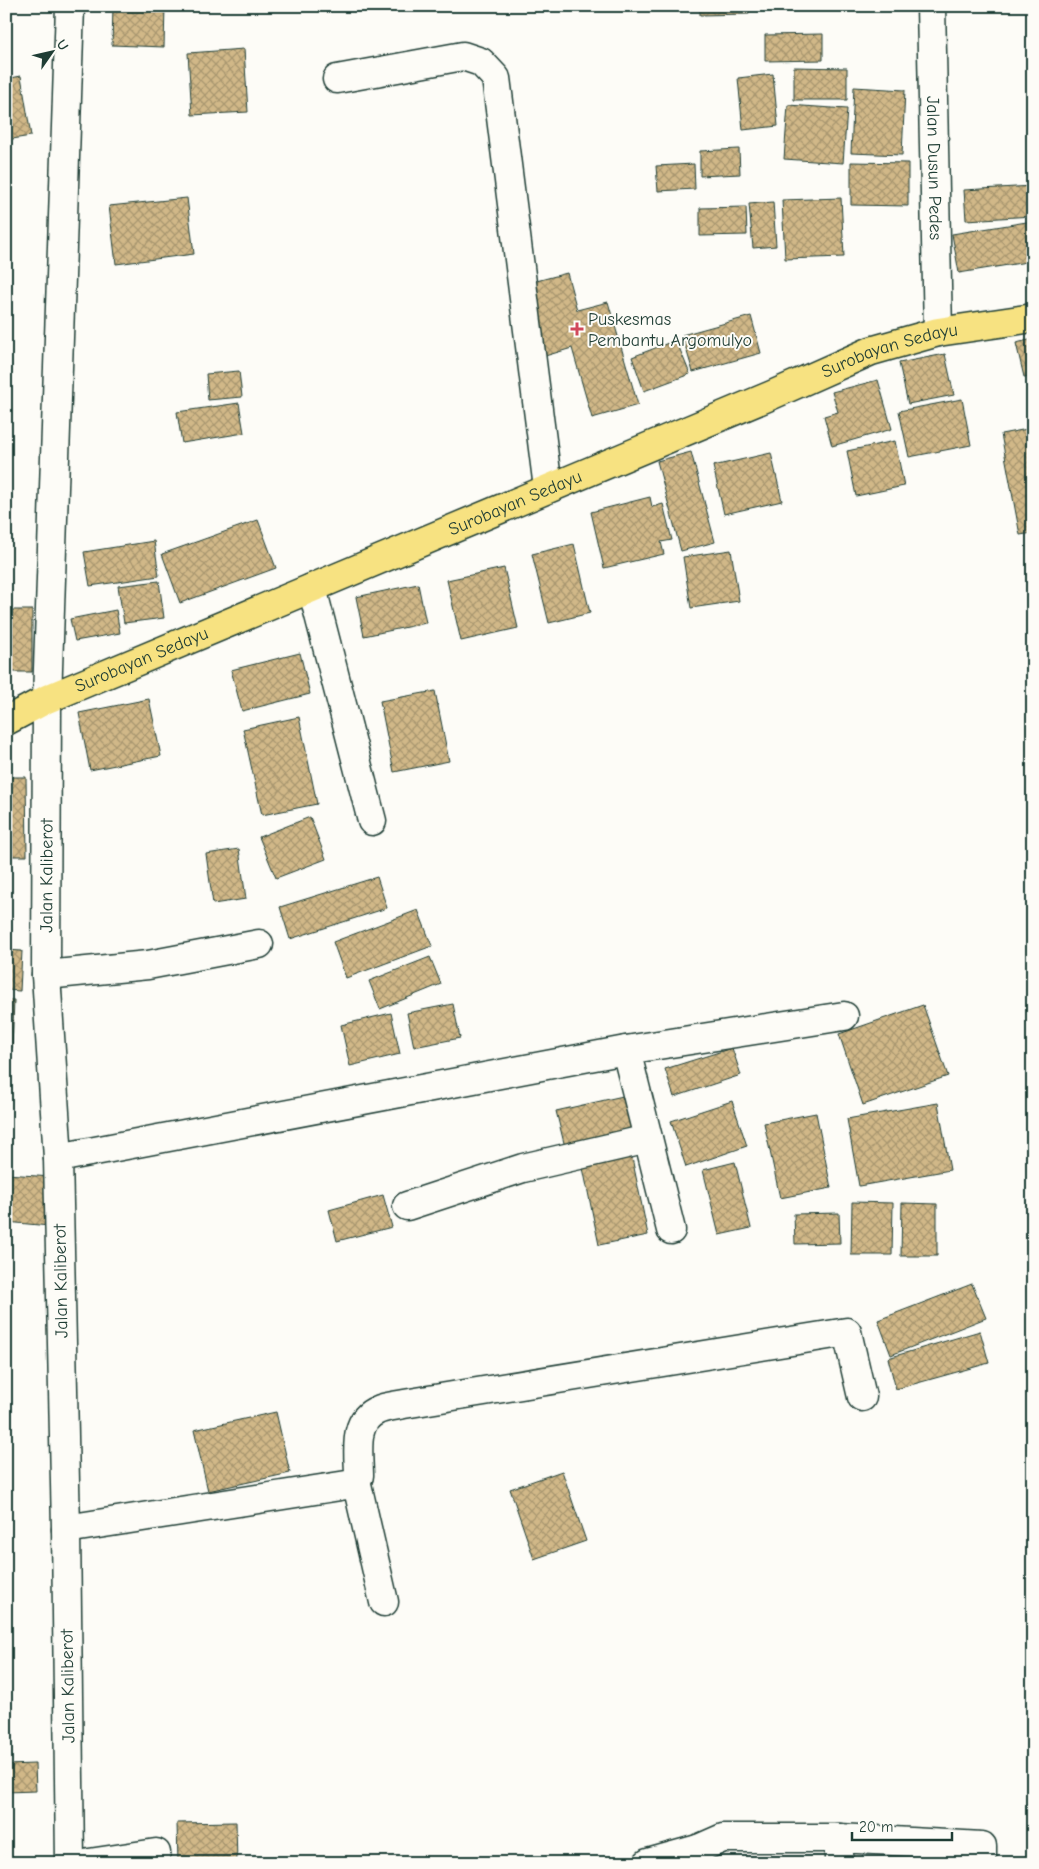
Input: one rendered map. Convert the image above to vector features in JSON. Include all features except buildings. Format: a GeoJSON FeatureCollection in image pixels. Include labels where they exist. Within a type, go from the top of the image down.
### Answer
{"type":"FeatureCollection","features":[{"type":"Feature","properties":{"kind":"main road","name":"Surobayan Sedayu"},"geometry":{"type":"LineString","coordinates":[[6,720],[47,700],[871,351],[938,332],[1033,318]]}},
{"type":"Feature","properties":{"kind":"street","name":"Jalan Kaliberot"},"geometry":{"type":"LineString","coordinates":[[70,6],[47,700],[46,974],[58,1158],[66,1529],[70,1863]]}},
{"type":"Feature","properties":{"kind":"street","name":"Jalan Dusun Pedes"},"geometry":{"type":"LineString","coordinates":[[931,6],[938,332]]}},
{"type":"Feature","properties":{"kind":"street"},"geometry":{"type":"LineString","coordinates":[[337,78],[462,56],[481,62],[496,78],[548,488]]}},
{"type":"Feature","properties":{"kind":"street"},"geometry":{"type":"LineString","coordinates":[[312,588],[372,821]]}},
{"type":"Feature","properties":{"kind":"street"},"geometry":{"type":"LineString","coordinates":[[46,974],[148,965],[259,944]]}},
{"type":"Feature","properties":{"kind":"street"},"geometry":{"type":"LineString","coordinates":[[58,1158],[626,1050],[844,1016]]}},
{"type":"Feature","properties":{"kind":"street"},"geometry":{"type":"LineString","coordinates":[[626,1050],[671,1230]]}},
{"type":"Feature","properties":{"kind":"street"},"geometry":{"type":"LineString","coordinates":[[407,1206],[523,1168],[648,1139]]}},
{"type":"Feature","properties":{"kind":"street"},"geometry":{"type":"LineString","coordinates":[[66,1529],[347,1486],[359,1476],[359,1431],[362,1421],[378,1410],[414,1402],[847,1332],[862,1397]]}},
{"type":"Feature","properties":{"kind":"street"},"geometry":{"type":"LineString","coordinates":[[356,1480],[384,1602]]}},
{"type":"Feature","properties":{"kind":"street"},"geometry":{"type":"LineString","coordinates":[[648,1863],[698,1856],[723,1838],[839,1850],[982,1846],[982,1863]]}},
{"type":"Feature","properties":{"kind":"street"},"geometry":{"type":"LineString","coordinates":[[89,1863],[156,1853]]}},
{"type":"Feature","properties":{"kind":"place","name":"Puskesmas Pembantu Argomulyo"},"geometry":{"type":"Point","coordinates":[577,329]}}]}
